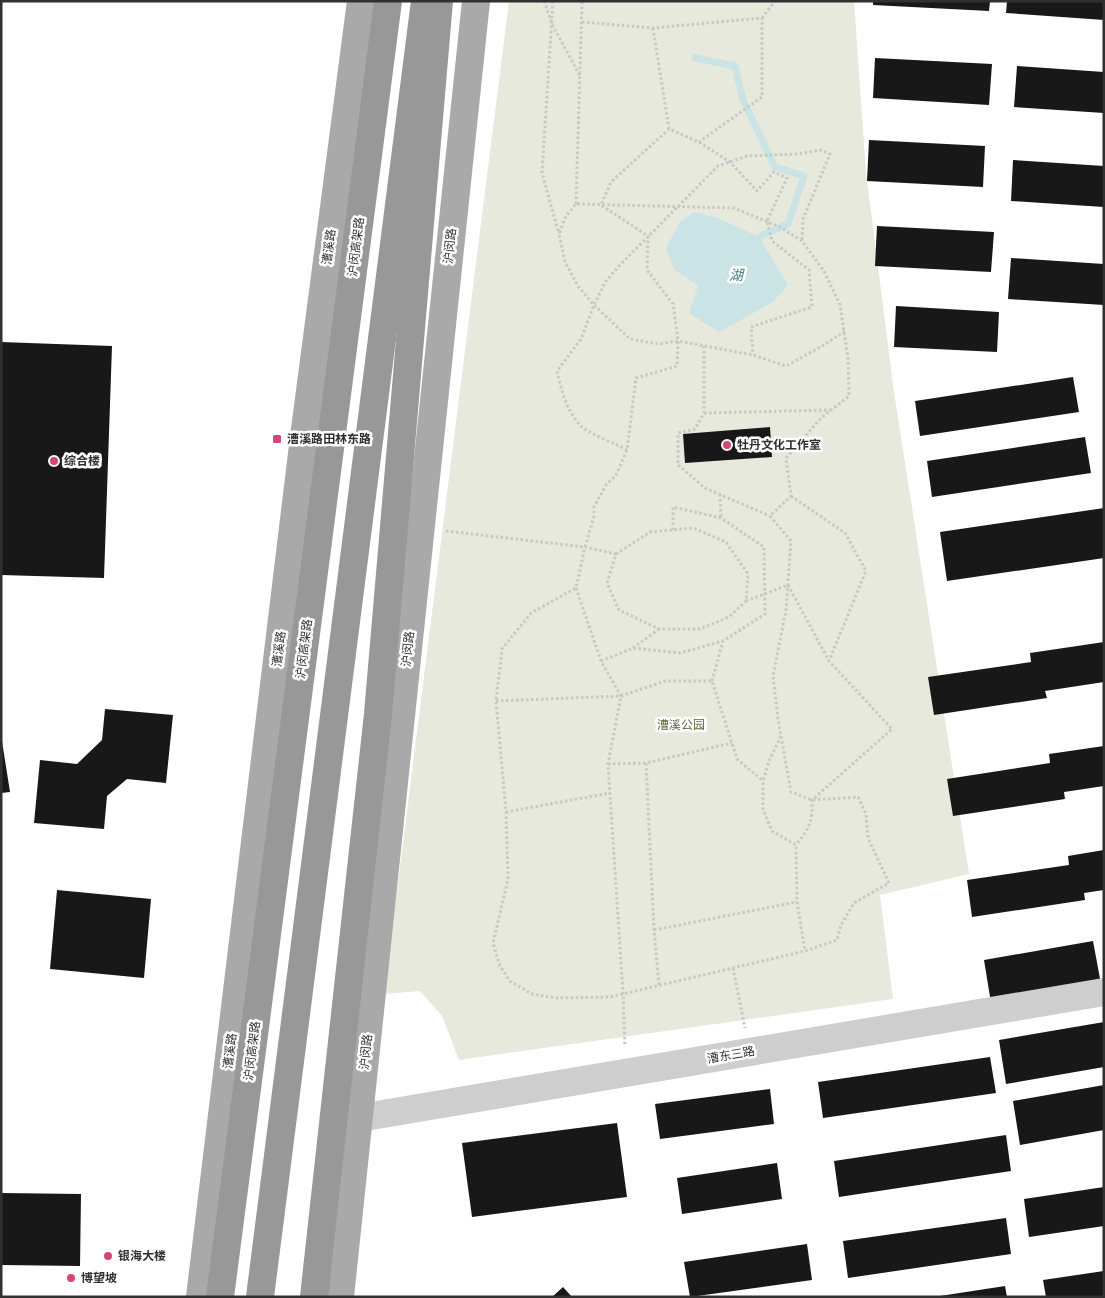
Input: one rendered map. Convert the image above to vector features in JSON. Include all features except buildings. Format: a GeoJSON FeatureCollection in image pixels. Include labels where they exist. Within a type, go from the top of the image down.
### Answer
{"type":"FeatureCollection","features":[{"type":"Feature","properties":{"kind":"highway","name":"沪闵高架路"},"geometry":{"type":"LineString","coordinates":[[220,1297],[388,1]]}},
{"type":"Feature","properties":{"kind":"highway"},"geometry":{"type":"LineString","coordinates":[[260,1297],[425,1]]}},
{"type":"Feature","properties":{"kind":"highway"},"geometry":{"type":"LineString","coordinates":[[314,1297],[378,714],[439,1]]}},
{"type":"Feature","properties":{"kind":"main road","name":"漕溪路"},"geometry":{"type":"LineString","coordinates":[[200,1297],[304,437],[361,1]]}},
{"type":"Feature","properties":{"kind":"main road"},"geometry":{"type":"LineString","coordinates":[[301,1297],[446,1]]}},
{"type":"Feature","properties":{"kind":"main road","name":"沪闵路"},"geometry":{"type":"LineString","coordinates":[[340,1297],[476,1]]}},
{"type":"Feature","properties":{"kind":"street","name":"漕东三路"},"geometry":{"type":"LineString","coordinates":[[359,1118],[1104,992]]}},
{"type":"Feature","properties":{"kind":"path"},"geometry":{"type":"LineString","coordinates":[[544,1],[552,24],[580,76]]}},
{"type":"Feature","properties":{"kind":"path"},"geometry":{"type":"LineString","coordinates":[[553,1],[542,173],[559,234],[564,262],[578,286],[594,306],[630,339],[659,344],[678,341],[753,354],[786,366],[845,331]]}},
{"type":"Feature","properties":{"kind":"path"},"geometry":{"type":"LineString","coordinates":[[559,234],[566,216],[576,204],[582,1]]}},
{"type":"Feature","properties":{"kind":"path"},"geometry":{"type":"LineString","coordinates":[[699,142],[762,97],[762,18],[775,1]]}},
{"type":"Feature","properties":{"kind":"path"},"geometry":{"type":"LineString","coordinates":[[582,22],[653,28],[762,18]]}},
{"type":"Feature","properties":{"kind":"path"},"geometry":{"type":"LineString","coordinates":[[653,28],[669,128]]}},
{"type":"Feature","properties":{"kind":"path"},"geometry":{"type":"LineString","coordinates":[[669,128],[699,142],[730,162],[756,191],[774,172],[787,178],[767,222],[772,241],[809,270],[812,307],[751,328],[753,354]]}},
{"type":"Feature","properties":{"kind":"path"},"geometry":{"type":"LineString","coordinates":[[601,205],[611,182],[669,128]]}},
{"type":"Feature","properties":{"kind":"path"},"geometry":{"type":"LineString","coordinates":[[627,450],[582,427],[570,411],[560,386],[557,371],[581,339],[606,281],[718,166],[747,156],[786,155],[821,150],[830,154],[803,219],[802,241]]}},
{"type":"Feature","properties":{"kind":"path"},"geometry":{"type":"LineString","coordinates":[[576,204],[734,208],[780,227],[802,241],[824,271],[840,305],[848,358],[849,396],[821,418],[786,458],[791,496],[845,533],[866,571],[829,661]]}},
{"type":"Feature","properties":{"kind":"path"},"geometry":{"type":"LineString","coordinates":[[601,205],[648,236]]}},
{"type":"Feature","properties":{"kind":"path"},"geometry":{"type":"LineString","coordinates":[[626,1072],[623,993],[608,764],[621,696],[601,661],[576,588],[594,516],[594,507],[606,485],[616,475],[627,450],[636,378],[677,366],[678,341],[673,304],[647,270],[648,236]]}},
{"type":"Feature","properties":{"kind":"path"},"geometry":{"type":"LineString","coordinates":[[576,588],[531,613],[502,650],[496,701],[506,812],[508,879],[493,942],[500,966],[510,981],[532,994],[556,998],[610,997],[805,951],[837,940],[840,925],[854,902],[889,883],[868,838],[866,814],[858,796],[812,800],[792,792],[781,736],[773,676],[786,610],[791,541],[770,516],[704,488],[678,465],[678,433],[695,429],[704,413],[704,346]]}},
{"type":"Feature","properties":{"kind":"path"},"geometry":{"type":"LineString","coordinates":[[704,413],[831,410]]}},
{"type":"Feature","properties":{"kind":"path"},"geometry":{"type":"LineString","coordinates":[[720,494],[721,518]]}},
{"type":"Feature","properties":{"kind":"path"},"geometry":{"type":"LineString","coordinates":[[770,516],[791,496]]}},
{"type":"Feature","properties":{"kind":"path"},"geometry":{"type":"LineString","coordinates":[[633,648],[680,653],[724,641],[765,614],[764,547],[721,518],[673,507],[673,530]]}},
{"type":"Feature","properties":{"kind":"path"},"geometry":{"type":"LineString","coordinates":[[421,528],[585,547],[616,554]]}},
{"type":"Feature","properties":{"kind":"path"},"geometry":{"type":"LineString","coordinates":[[746,600],[748,574],[726,542],[693,528],[650,532],[616,554],[607,583],[619,610],[659,629],[700,629],[729,617],[746,600],[788,585]]}},
{"type":"Feature","properties":{"kind":"path"},"geometry":{"type":"LineString","coordinates":[[788,585],[829,661],[892,729],[812,800],[812,812],[808,829],[796,845],[796,902],[805,951]]}},
{"type":"Feature","properties":{"kind":"path"},"geometry":{"type":"LineString","coordinates":[[601,661],[633,648],[659,629]]}},
{"type":"Feature","properties":{"kind":"path"},"geometry":{"type":"LineString","coordinates":[[724,641],[712,680],[737,758],[763,781]]}},
{"type":"Feature","properties":{"kind":"path"},"geometry":{"type":"LineString","coordinates":[[496,701],[621,696],[665,681],[712,680]]}},
{"type":"Feature","properties":{"kind":"path"},"geometry":{"type":"LineString","coordinates":[[781,736],[769,761],[763,781],[763,809],[772,831],[796,845]]}},
{"type":"Feature","properties":{"kind":"path"},"geometry":{"type":"LineString","coordinates":[[608,764],[646,763],[732,743]]}},
{"type":"Feature","properties":{"kind":"path"},"geometry":{"type":"LineString","coordinates":[[646,763],[654,930],[659,985]]}},
{"type":"Feature","properties":{"kind":"path"},"geometry":{"type":"LineString","coordinates":[[506,812],[610,792]]}},
{"type":"Feature","properties":{"kind":"path"},"geometry":{"type":"LineString","coordinates":[[654,930],[796,902]]}},
{"type":"Feature","properties":{"kind":"path"},"geometry":{"type":"LineString","coordinates":[[733,968],[750,1052]]}},
{"type":"Feature","properties":{"kind":"green space","name":"漕溪公园"},"geometry":{"type":"Polygon","coordinates":[[[509,1],[854,1],[866,172],[894,392],[969,874],[880,895],[893,999],[459,1060],[442,1016],[420,991],[384,994],[509,1]]]}},
{"type":"Feature","properties":{"kind":"water","name":"湖"},"geometry":{"type":"Polygon","coordinates":[[[694,212],[720,219],[759,237],[788,285],[773,302],[719,332],[689,313],[698,286],[674,269],[666,248],[680,222],[694,212]]]}},
{"type":"Feature","properties":{"kind":"waterway"},"geometry":{"type":"LineString","coordinates":[[695,58],[735,66],[743,100],[775,167],[804,176],[788,224],[759,237]]}},
{"type":"Feature","properties":{"kind":"place","name":"漕溪路田林东路"},"geometry":{"type":"Point","coordinates":[277,439]}},
{"type":"Feature","properties":{"kind":"place","name":"牡丹文化工作室"},"geometry":{"type":"Point","coordinates":[727,445]}},
{"type":"Feature","properties":{"kind":"place","name":"综合楼"},"geometry":{"type":"Point","coordinates":[54,461]}},
{"type":"Feature","properties":{"kind":"place","name":"银海大楼"},"geometry":{"type":"Point","coordinates":[108,1256]}},
{"type":"Feature","properties":{"kind":"place","name":"博望坡"},"geometry":{"type":"Point","coordinates":[71,1278]}}]}
